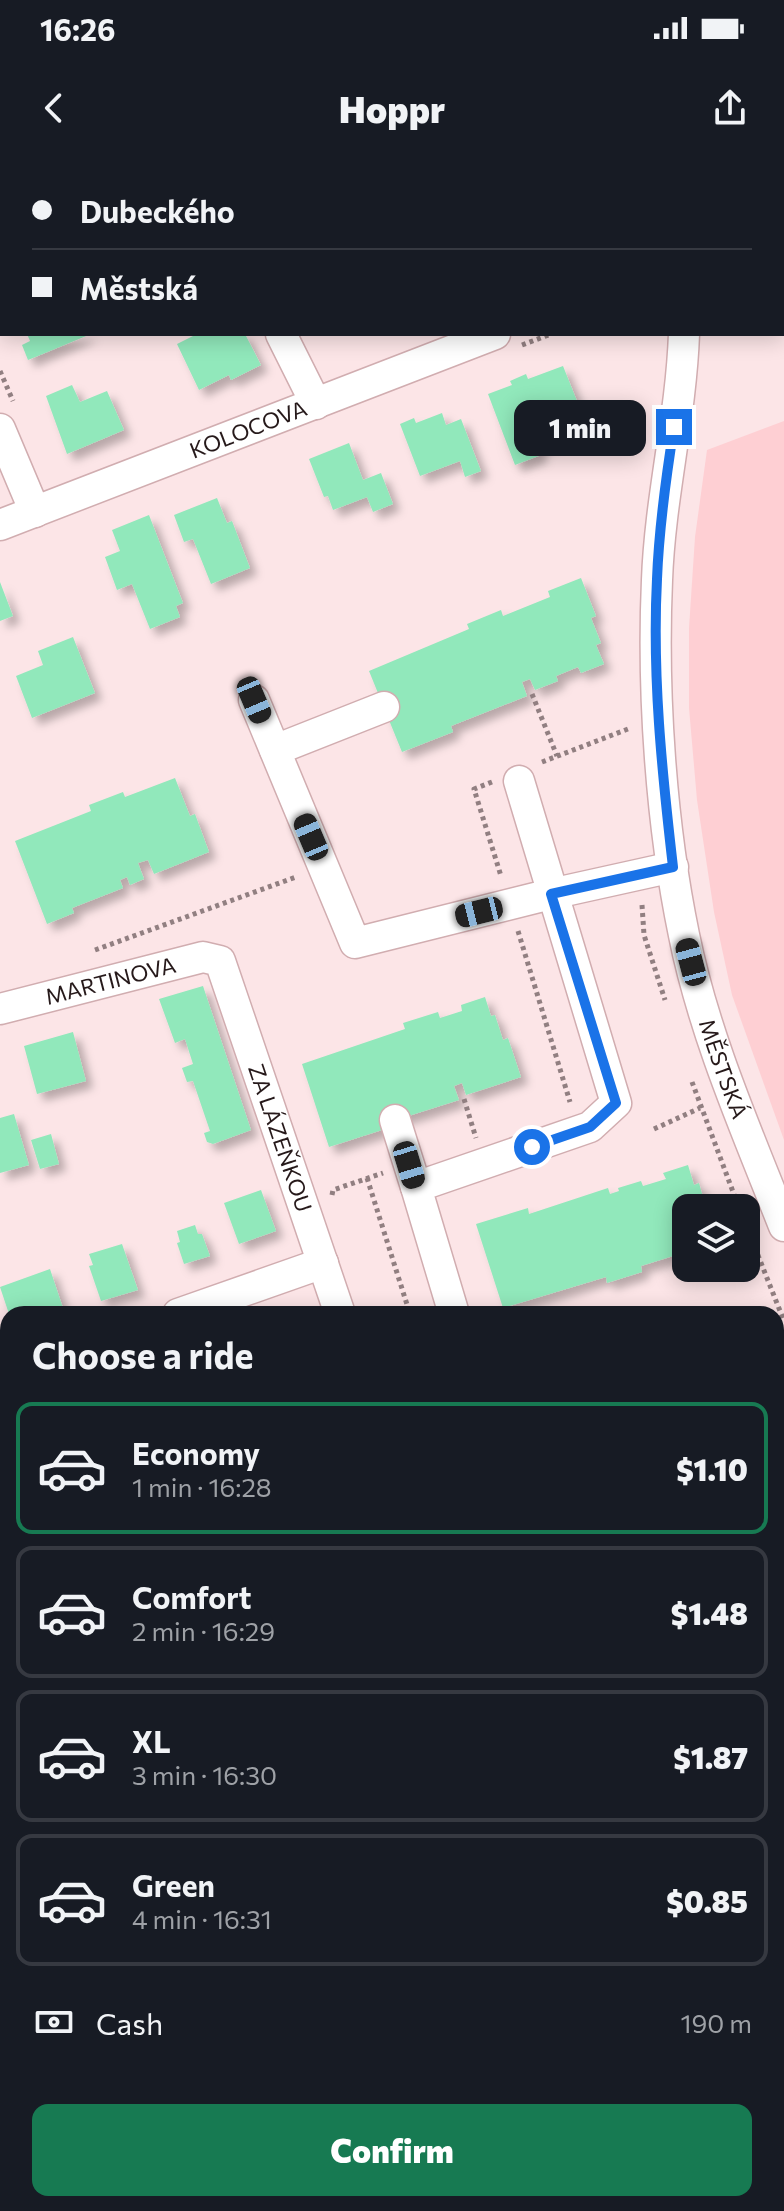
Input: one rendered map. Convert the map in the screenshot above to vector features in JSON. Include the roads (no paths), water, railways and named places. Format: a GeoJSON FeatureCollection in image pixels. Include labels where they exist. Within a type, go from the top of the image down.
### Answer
{"type":"FeatureCollection","features":[{"type":"Feature","properties":{"kind":"street"},"geometry":{"type":"LineString","coordinates":[[282,336],[316,404]]}},
{"type":"Feature","properties":{"kind":"street","name":"KOLOCOVA"},"geometry":{"type":"LineString","coordinates":[[0,525],[490,336]]}},
{"type":"Feature","properties":{"kind":"street","name":"MĚSTSKÁ"},"geometry":{"type":"LineString","coordinates":[[684,336],[683,376],[666,477],[657,580],[662,766],[673,867],[684,937],[705,1012],[733,1095],[784,1226]]}},
{"type":"Feature","properties":{"kind":"street"},"geometry":{"type":"LineString","coordinates":[[0,429],[35,512]]}},
{"type":"Feature","properties":{"kind":"street"},"geometry":{"type":"LineString","coordinates":[[254,700],[355,943],[673,867]]}},
{"type":"Feature","properties":{"kind":"street"},"geometry":{"type":"LineString","coordinates":[[275,750],[384,707]]}},
{"type":"Feature","properties":{"kind":"street"},"geometry":{"type":"LineString","coordinates":[[412,1176],[590,1127],[616,1103],[517,775]]}},
{"type":"Feature","properties":{"kind":"street","name":"MARTINOVA"},"geometry":{"type":"LineString","coordinates":[[0,1009],[203,957],[220,961]]}},
{"type":"Feature","properties":{"kind":"street","name":"ZA LÁZEŇKOU"},"geometry":{"type":"LineString","coordinates":[[220,961],[337,1306]]}},
{"type":"Feature","properties":{"kind":"street"},"geometry":{"type":"LineString","coordinates":[[395,1120],[452,1306]]}},
{"type":"Feature","properties":{"kind":"street"},"geometry":{"type":"LineString","coordinates":[[201,1306],[323,1263]]}}]}
